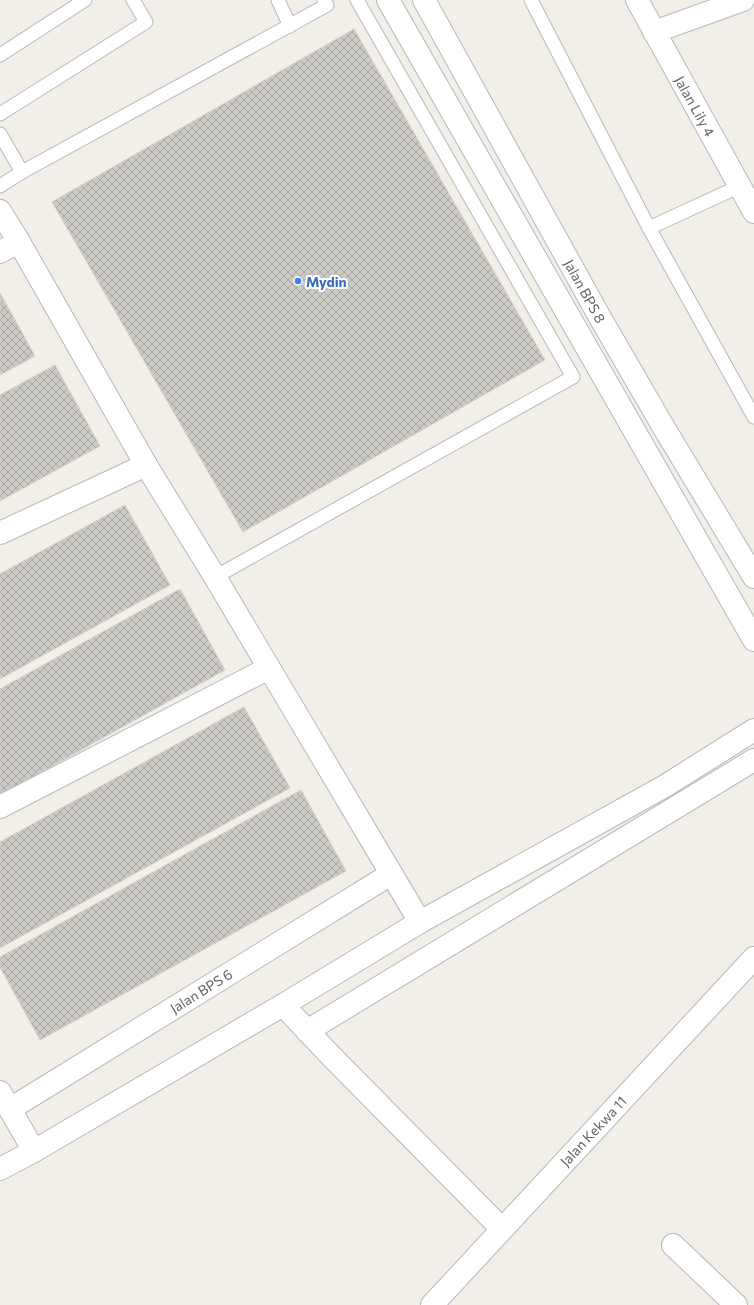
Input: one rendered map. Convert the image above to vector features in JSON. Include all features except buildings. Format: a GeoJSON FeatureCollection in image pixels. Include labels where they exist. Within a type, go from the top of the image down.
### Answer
{"type":"FeatureCollection","features":[{"type":"Feature","properties":{"kind":"street"},"geometry":{"type":"LineString","coordinates":[[388,0],[754,640]]}},
{"type":"Feature","properties":{"kind":"street","name":"Jalan BPS 8"},"geometry":{"type":"LineString","coordinates":[[424,0],[598,314],[664,428],[754,577]]}},
{"type":"Feature","properties":{"kind":"street","name":"Jalan Lily 4"},"geometry":{"type":"LineString","coordinates":[[637,0],[754,212]]}},
{"type":"Feature","properties":{"kind":"street"},"geometry":{"type":"LineString","coordinates":[[654,32],[743,0]]}},
{"type":"Feature","properties":{"kind":"street"},"geometry":{"type":"LineString","coordinates":[[0,211],[9,247],[215,577],[420,922]]}},
{"type":"Feature","properties":{"kind":"street"},"geometry":{"type":"LineString","coordinates":[[0,533],[146,465]]}},
{"type":"Feature","properties":{"kind":"street"},"geometry":{"type":"LineString","coordinates":[[0,807],[269,668]]}},
{"type":"Feature","properties":{"kind":"street"},"geometry":{"type":"LineString","coordinates":[[0,1169],[34,1151],[283,1005],[420,922],[665,786],[754,730]]}},
{"type":"Feature","properties":{"kind":"street"},"geometry":{"type":"LineString","coordinates":[[307,1031],[754,760]]}},
{"type":"Feature","properties":{"kind":"street","name":"Jalan BPS 6"},"geometry":{"type":"LineString","coordinates":[[5,1100],[392,874]]}},
{"type":"Feature","properties":{"kind":"street","name":"Jalan Kekwa 11"},"geometry":{"type":"LineString","coordinates":[[432,1305],[754,958]]}},
{"type":"Feature","properties":{"kind":"street"},"geometry":{"type":"LineString","coordinates":[[283,1005],[502,1229]]}},
{"type":"Feature","properties":{"kind":"street"},"geometry":{"type":"LineString","coordinates":[[5,1100],[34,1151]]}},
{"type":"Feature","properties":{"kind":"street"},"geometry":{"type":"LineString","coordinates":[[673,1244],[736,1305]]}},
{"type":"Feature","properties":{"kind":"lane"},"geometry":{"type":"LineString","coordinates":[[0,55],[85,0]]}},
{"type":"Feature","properties":{"kind":"lane"},"geometry":{"type":"LineString","coordinates":[[0,114],[146,22],[133,0]]}},
{"type":"Feature","properties":{"kind":"lane"},"geometry":{"type":"LineString","coordinates":[[278,0],[290,26]]}},
{"type":"Feature","properties":{"kind":"lane"},"geometry":{"type":"LineString","coordinates":[[0,186],[22,172],[327,5],[324,0]]}},
{"type":"Feature","properties":{"kind":"lane"},"geometry":{"type":"LineString","coordinates":[[215,577],[573,377],[357,0]]}},
{"type":"Feature","properties":{"kind":"lane"},"geometry":{"type":"LineString","coordinates":[[531,0],[649,228],[754,417]]}},
{"type":"Feature","properties":{"kind":"lane"},"geometry":{"type":"LineString","coordinates":[[0,134],[22,172]]}},
{"type":"Feature","properties":{"kind":"lane"},"geometry":{"type":"LineString","coordinates":[[649,228],[740,186]]}},
{"type":"Feature","properties":{"kind":"place","name":"Mydin"},"geometry":{"type":"Point","coordinates":[298,281]}}]}
